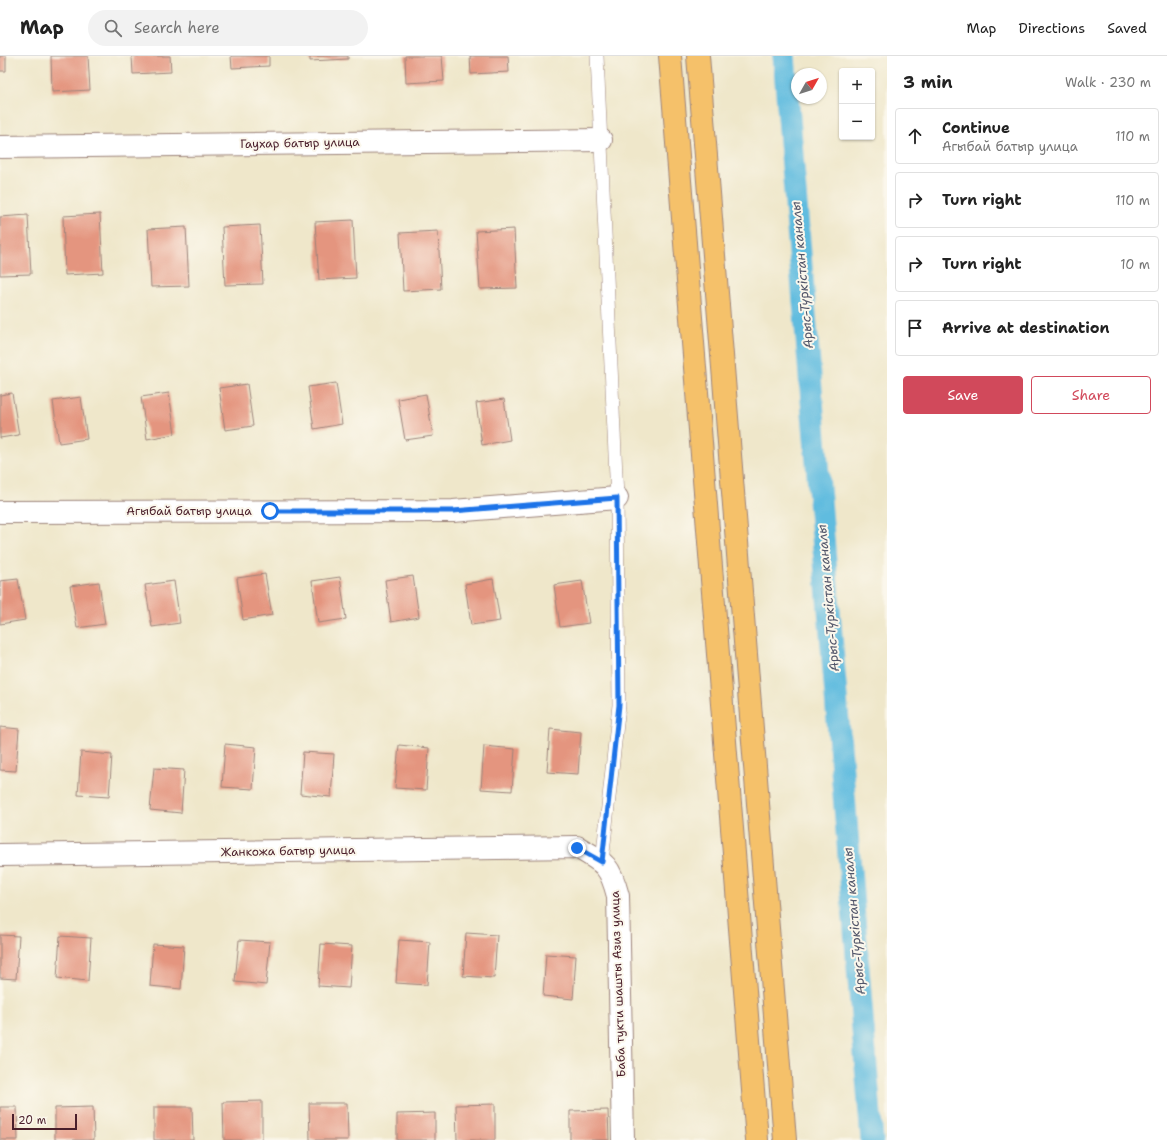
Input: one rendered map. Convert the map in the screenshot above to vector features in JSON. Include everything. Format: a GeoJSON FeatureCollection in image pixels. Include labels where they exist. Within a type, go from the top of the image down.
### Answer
{"type":"FeatureCollection","features":[{"type":"Feature","properties":{"kind":"highway"},"geometry":{"type":"LineString","coordinates":[[670,56],[758,1140]]}},
{"type":"Feature","properties":{"kind":"highway"},"geometry":{"type":"LineString","coordinates":[[698,56],[785,1140]]}},
{"type":"Feature","properties":{"kind":"street","name":"Гаухар батыр улица"},"geometry":{"type":"LineString","coordinates":[[0,147],[601,140]]}},
{"type":"Feature","properties":{"kind":"street","name":"Агыбай батыр улица"},"geometry":{"type":"LineString","coordinates":[[0,512],[453,511],[617,498]]}},
{"type":"Feature","properties":{"kind":"street","name":"Баба тукти шашты Азиз улица"},"geometry":{"type":"LineString","coordinates":[[577,848],[602,862],[612,875],[618,896],[623,1140]]}},
{"type":"Feature","properties":{"kind":"street","name":"Жанкожа батыр улица"},"geometry":{"type":"LineString","coordinates":[[0,855],[577,848]]}},
{"type":"Feature","properties":{"kind":"lane"},"geometry":{"type":"LineString","coordinates":[[597,56],[617,498],[619,705],[602,862]]}},
{"type":"Feature","properties":{"kind":"building"},"geometry":{"type":"Polygon","coordinates":[[[0,56],[6,56],[6,71],[0,71],[0,56]]]}},
{"type":"Feature","properties":{"kind":"building"},"geometry":{"type":"Polygon","coordinates":[[[51,56],[88,56],[90,90],[52,92],[51,56]]]}},
{"type":"Feature","properties":{"kind":"building"},"geometry":{"type":"Polygon","coordinates":[[[132,56],[170,56],[171,72],[133,74],[132,56]]]}},
{"type":"Feature","properties":{"kind":"building"},"geometry":{"type":"Polygon","coordinates":[[[231,56],[269,56],[269,66],[232,68],[231,56]]]}},
{"type":"Feature","properties":{"kind":"building"},"geometry":{"type":"Polygon","coordinates":[[[310,56],[348,56],[348,59],[310,61],[310,56]]]}},
{"type":"Feature","properties":{"kind":"building"},"geometry":{"type":"Polygon","coordinates":[[[405,56],[442,56],[444,81],[406,83],[405,56]]]}},
{"type":"Feature","properties":{"kind":"building"},"geometry":{"type":"Polygon","coordinates":[[[470,56],[508,56],[509,72],[471,74],[470,56]]]}},
{"type":"Feature","properties":{"kind":"building"},"geometry":{"type":"Polygon","coordinates":[[[100,214],[103,273],[65,275],[63,216],[100,214]]]}},
{"type":"Feature","properties":{"kind":"building"},"geometry":{"type":"Polygon","coordinates":[[[28,215],[31,274],[0,275],[0,217],[28,215]]]}},
{"type":"Feature","properties":{"kind":"building"},"geometry":{"type":"Polygon","coordinates":[[[353,220],[356,278],[319,280],[315,222],[353,220]]]}},
{"type":"Feature","properties":{"kind":"building"},"geometry":{"type":"Polygon","coordinates":[[[260,225],[263,284],[225,285],[222,227],[260,225]]]}},
{"type":"Feature","properties":{"kind":"building"},"geometry":{"type":"Polygon","coordinates":[[[186,227],[189,286],[151,287],[148,229],[186,227]]]}},
{"type":"Feature","properties":{"kind":"building"},"geometry":{"type":"Polygon","coordinates":[[[514,229],[517,288],[480,289],[476,231],[514,229]]]}},
{"type":"Feature","properties":{"kind":"building"},"geometry":{"type":"Polygon","coordinates":[[[438,231],[441,289],[403,291],[400,233],[438,231]]]}},
{"type":"Feature","properties":{"kind":"building"},"geometry":{"type":"Polygon","coordinates":[[[336,383],[342,424],[314,429],[308,387],[336,383]]]}},
{"type":"Feature","properties":{"kind":"building"},"geometry":{"type":"Polygon","coordinates":[[[247,384],[253,426],[225,430],[219,388],[247,384]]]}},
{"type":"Feature","properties":{"kind":"building"},"geometry":{"type":"Polygon","coordinates":[[[12,393],[19,435],[0,438],[0,395],[12,393]]]}},
{"type":"Feature","properties":{"kind":"building"},"geometry":{"type":"Polygon","coordinates":[[[169,393],[175,434],[147,439],[141,397],[169,393]]]}},
{"type":"Feature","properties":{"kind":"building"},"geometry":{"type":"Polygon","coordinates":[[[426,394],[433,436],[405,440],[398,399],[426,394]]]}},
{"type":"Feature","properties":{"kind":"building"},"geometry":{"type":"Polygon","coordinates":[[[81,397],[87,439],[59,443],[53,401],[81,397]]]}},
{"type":"Feature","properties":{"kind":"building"},"geometry":{"type":"Polygon","coordinates":[[[504,399],[510,440],[482,445],[476,403],[504,399]]]}},
{"type":"Feature","properties":{"kind":"building"},"geometry":{"type":"Polygon","coordinates":[[[265,574],[272,615],[243,620],[237,578],[265,574]]]}},
{"type":"Feature","properties":{"kind":"building"},"geometry":{"type":"Polygon","coordinates":[[[413,576],[419,617],[391,622],[385,580],[413,576]]]}},
{"type":"Feature","properties":{"kind":"building"},"geometry":{"type":"Polygon","coordinates":[[[340,577],[346,619],[318,623],[312,581],[340,577]]]}},
{"type":"Feature","properties":{"kind":"building"},"geometry":{"type":"Polygon","coordinates":[[[18,579],[25,620],[0,624],[0,581],[18,579]]]}},
{"type":"Feature","properties":{"kind":"building"},"geometry":{"type":"Polygon","coordinates":[[[493,579],[500,621],[471,625],[465,584],[493,579]]]}},
{"type":"Feature","properties":{"kind":"building"},"geometry":{"type":"Polygon","coordinates":[[[174,581],[180,623],[152,627],[145,585],[174,581]]]}},
{"type":"Feature","properties":{"kind":"building"},"geometry":{"type":"Polygon","coordinates":[[[582,581],[589,623],[560,627],[554,585],[582,581]]]}},
{"type":"Feature","properties":{"kind":"building"},"geometry":{"type":"Polygon","coordinates":[[[99,582],[105,624],[77,628],[70,586],[99,582]]]}},
{"type":"Feature","properties":{"kind":"building"},"geometry":{"type":"Polygon","coordinates":[[[0,727],[19,729],[16,771],[0,770],[0,727]]]}},
{"type":"Feature","properties":{"kind":"building"},"geometry":{"type":"Polygon","coordinates":[[[550,729],[581,732],[578,774],[547,772],[550,729]]]}},
{"type":"Feature","properties":{"kind":"building"},"geometry":{"type":"Polygon","coordinates":[[[225,744],[256,747],[253,789],[222,787],[225,744]]]}},
{"type":"Feature","properties":{"kind":"building"},"geometry":{"type":"Polygon","coordinates":[[[399,745],[429,748],[426,790],[395,788],[399,745]]]}},
{"type":"Feature","properties":{"kind":"building"},"geometry":{"type":"Polygon","coordinates":[[[484,746],[515,749],[512,791],[481,789],[484,746]]]}},
{"type":"Feature","properties":{"kind":"building"},"geometry":{"type":"Polygon","coordinates":[[[81,752],[112,755],[109,797],[78,795],[81,752]]]}},
{"type":"Feature","properties":{"kind":"building"},"geometry":{"type":"Polygon","coordinates":[[[303,752],[334,754],[331,797],[300,794],[303,752]]]}},
{"type":"Feature","properties":{"kind":"building"},"geometry":{"type":"Polygon","coordinates":[[[154,768],[184,770],[181,813],[150,810],[154,768]]]}},
{"type":"Feature","properties":{"kind":"building"},"geometry":{"type":"Polygon","coordinates":[[[466,933],[497,935],[494,978],[463,976],[466,933]]]}},
{"type":"Feature","properties":{"kind":"building"},"geometry":{"type":"Polygon","coordinates":[[[0,935],[19,936],[16,979],[0,978],[0,935]]]}},
{"type":"Feature","properties":{"kind":"building"},"geometry":{"type":"Polygon","coordinates":[[[60,936],[91,938],[88,981],[57,978],[60,936]]]}},
{"type":"Feature","properties":{"kind":"building"},"geometry":{"type":"Polygon","coordinates":[[[239,940],[270,942],[266,985],[235,982],[239,940]]]}},
{"type":"Feature","properties":{"kind":"building"},"geometry":{"type":"Polygon","coordinates":[[[399,940],[430,942],[427,985],[396,983],[399,940]]]}},
{"type":"Feature","properties":{"kind":"building"},"geometry":{"type":"Polygon","coordinates":[[[153,944],[184,946],[181,989],[150,986],[153,944]]]}},
{"type":"Feature","properties":{"kind":"building"},"geometry":{"type":"Polygon","coordinates":[[[321,944],[352,946],[349,988],[318,986],[321,944]]]}},
{"type":"Feature","properties":{"kind":"building"},"geometry":{"type":"Polygon","coordinates":[[[546,954],[576,956],[573,999],[543,996],[546,954]]]}},
{"type":"Feature","properties":{"kind":"building"},"geometry":{"type":"Polygon","coordinates":[[[262,1101],[262,1140],[224,1140],[223,1102],[262,1101]]]}},
{"type":"Feature","properties":{"kind":"building"},"geometry":{"type":"Polygon","coordinates":[[[309,1103],[347,1103],[348,1140],[310,1140],[309,1103]]]}},
{"type":"Feature","properties":{"kind":"building"},"geometry":{"type":"Polygon","coordinates":[[[495,1104],[495,1140],[457,1140],[456,1105],[495,1104]]]}},
{"type":"Feature","properties":{"kind":"building"},"geometry":{"type":"Polygon","coordinates":[[[0,1107],[17,1107],[18,1140],[0,1140],[0,1107]]]}},
{"type":"Feature","properties":{"kind":"building"},"geometry":{"type":"Polygon","coordinates":[[[93,1107],[94,1140],[55,1140],[55,1108],[93,1107]]]}},
{"type":"Feature","properties":{"kind":"building"},"geometry":{"type":"Polygon","coordinates":[[[154,1107],[192,1107],[193,1140],[154,1140],[154,1107]]]}},
{"type":"Feature","properties":{"kind":"building"},"geometry":{"type":"Polygon","coordinates":[[[608,1110],[609,1140],[570,1140],[570,1111],[608,1110]]]}},
{"type":"Feature","properties":{"kind":"building"},"geometry":{"type":"Polygon","coordinates":[[[435,1113],[435,1140],[397,1140],[397,1114],[435,1113]]]}},
{"type":"Feature","properties":{"kind":"waterway","name":"Арыс-Түркістан каналы"},"geometry":{"type":"LineString","coordinates":[[784,56],[872,1140]]}},
{"type":"Feature","properties":{"kind":"route"},"geometry":{"type":"LineString","coordinates":[[270,511],[453,511],[617,498],[616,580],[619,705],[602,862],[577,848]]}}]}
